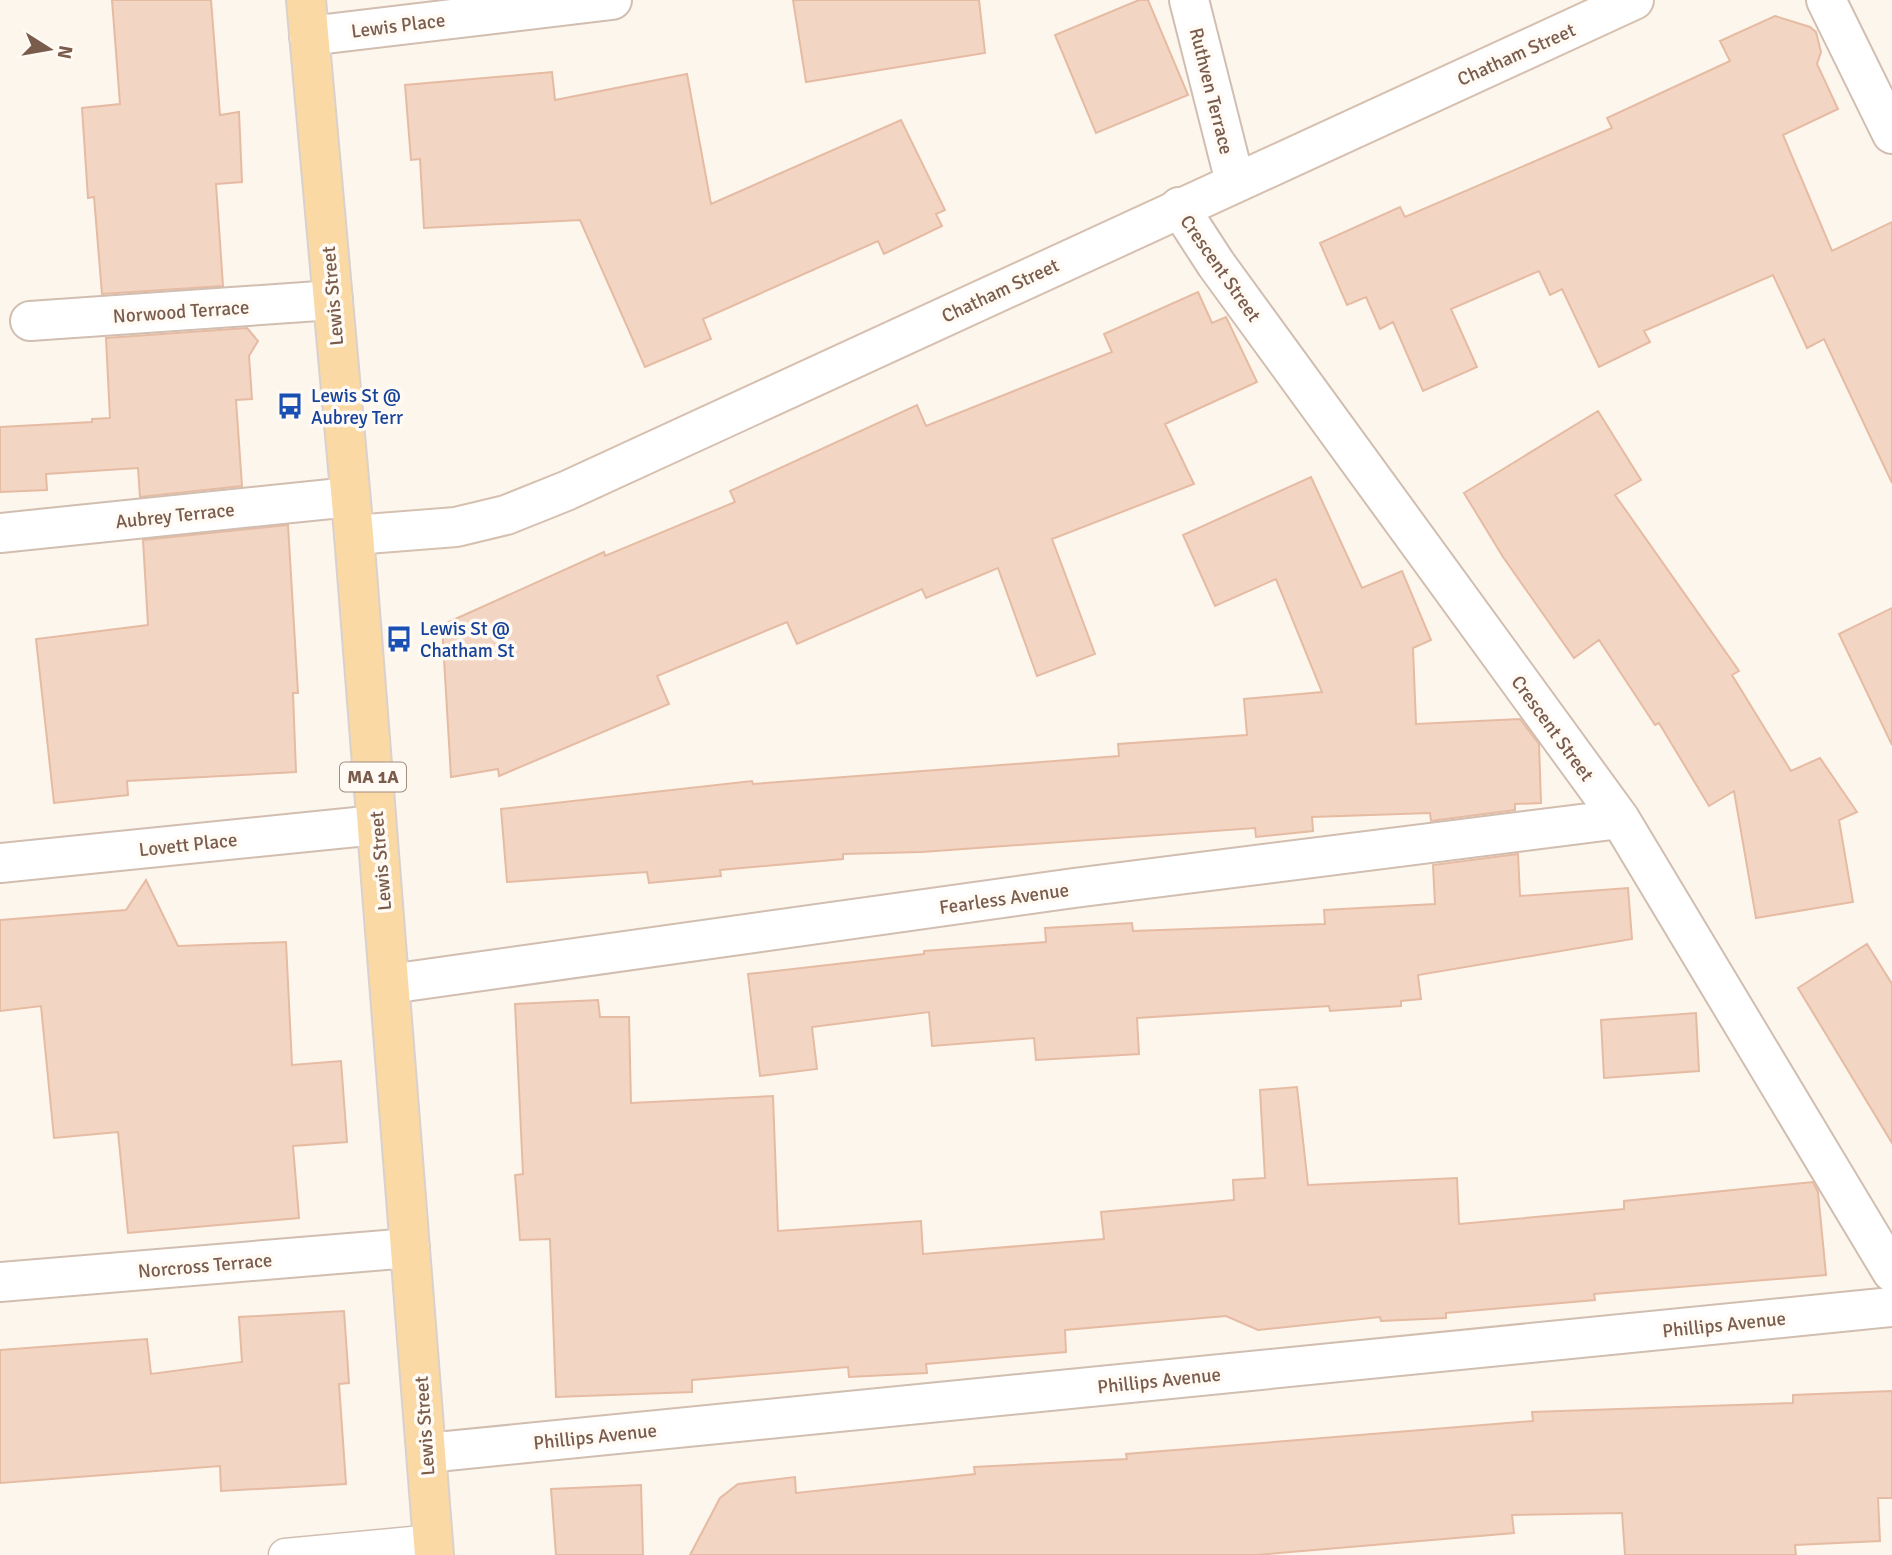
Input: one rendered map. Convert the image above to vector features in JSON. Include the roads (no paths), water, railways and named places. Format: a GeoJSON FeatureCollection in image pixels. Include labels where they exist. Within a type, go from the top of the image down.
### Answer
{"type":"FeatureCollection","features":[{"type":"Feature","properties":{"kind":"main road","name":"Lewis Street"},"geometry":{"type":"LineString","coordinates":[[308,18],[351,497],[434,1548]]}},
{"type":"Feature","properties":{"kind":"street","name":"Lewis Place"},"geometry":{"type":"LineString","coordinates":[[308,18],[612,0]]}},
{"type":"Feature","properties":{"kind":"street","name":"Ruthven Terrace"},"geometry":{"type":"LineString","coordinates":[[1189,0],[1235,182]]}},
{"type":"Feature","properties":{"kind":"street","name":"Chatham Street"},"geometry":{"type":"LineString","coordinates":[[354,535],[456,527],[506,515],[566,491],[1634,0]]}},
{"type":"Feature","properties":{"kind":"street"},"geometry":{"type":"LineString","coordinates":[[1826,0],[1892,134]]}},
{"type":"Feature","properties":{"kind":"street","name":"Crescent Street"},"geometry":{"type":"LineString","coordinates":[[1179,207],[1216,264],[1620,819],[1892,1272]]}},
{"type":"Feature","properties":{"kind":"street","name":"Norwood Terrace"},"geometry":{"type":"LineString","coordinates":[[30,321],[333,300]]}},
{"type":"Feature","properties":{"kind":"street","name":"Aubrey Terrace"},"geometry":{"type":"LineString","coordinates":[[0,533],[351,497]]}},
{"type":"Feature","properties":{"kind":"street","name":"Fearless Avenue"},"geometry":{"type":"LineString","coordinates":[[390,984],[1074,888],[1620,819]]}},
{"type":"Feature","properties":{"kind":"street","name":"Lovett Place"},"geometry":{"type":"LineString","coordinates":[[0,863],[376,825]]}},
{"type":"Feature","properties":{"kind":"street","name":"Norcross Terrace"},"geometry":{"type":"LineString","coordinates":[[0,1282],[410,1248]]}},
{"type":"Feature","properties":{"kind":"street","name":"Phillips Avenue"},"geometry":{"type":"LineString","coordinates":[[427,1452],[1892,1307]]}},
{"type":"Feature","properties":{"kind":"lane"},"geometry":{"type":"LineString","coordinates":[[285,1555],[434,1548]]}},
{"type":"Feature","properties":{"kind":"place","name":"Lewis St @ Aubrey Terr"},"geometry":{"type":"Point","coordinates":[290,406]}},
{"type":"Feature","properties":{"kind":"place","name":"Lewis St @ Chatham St"},"geometry":{"type":"Point","coordinates":[399,639]}}]}
